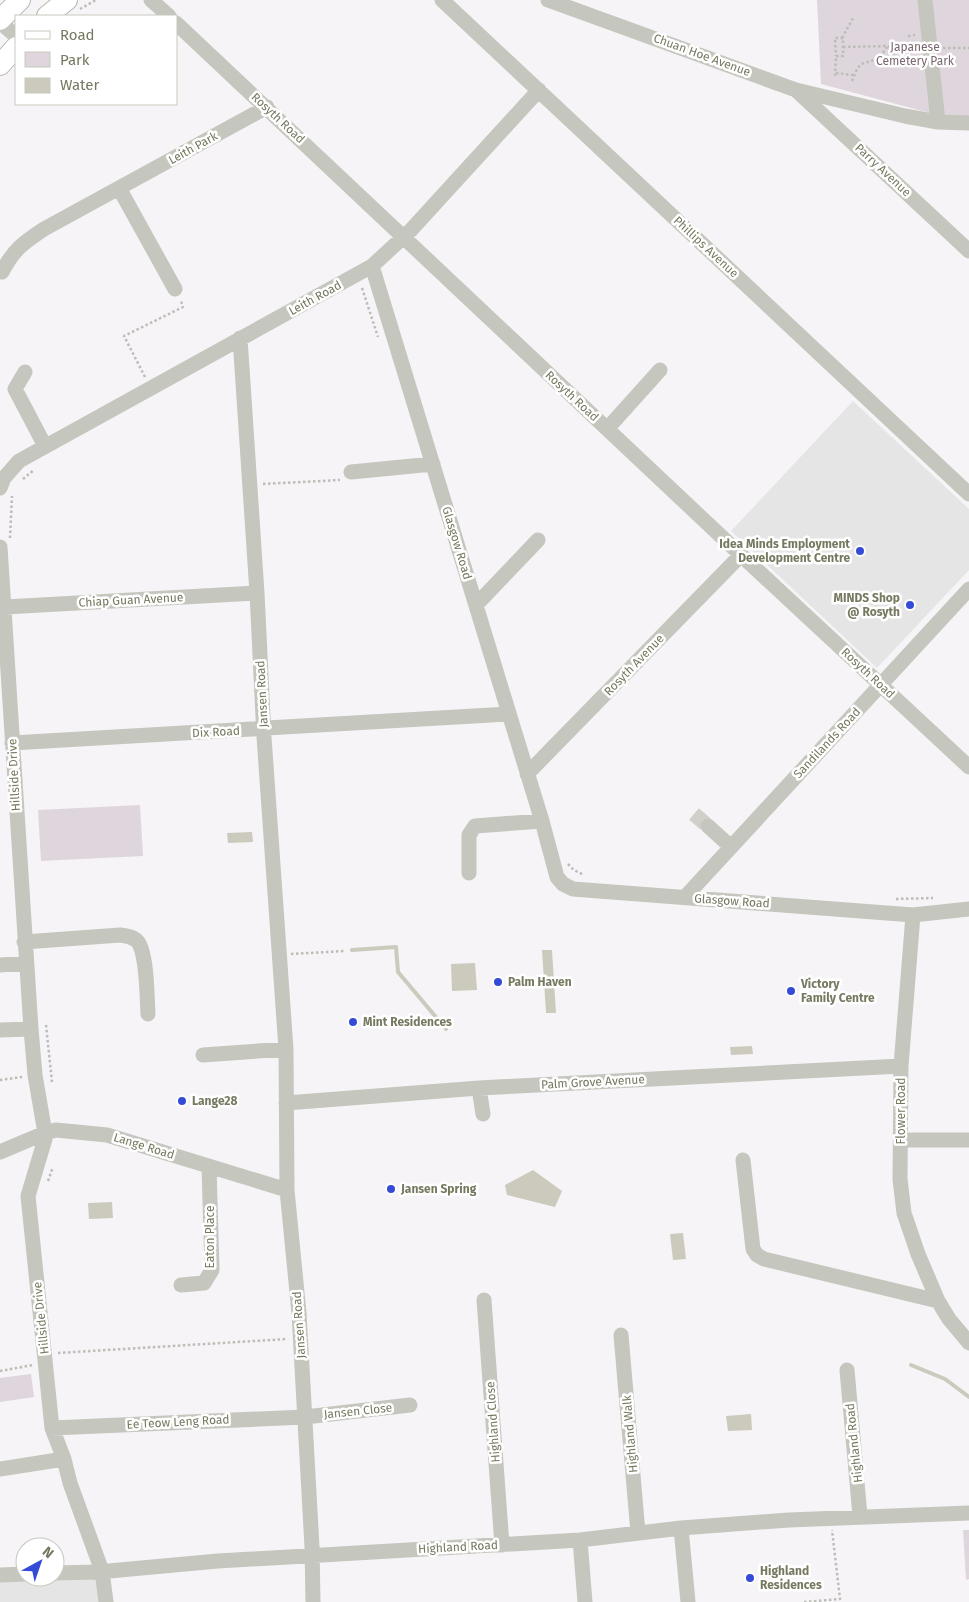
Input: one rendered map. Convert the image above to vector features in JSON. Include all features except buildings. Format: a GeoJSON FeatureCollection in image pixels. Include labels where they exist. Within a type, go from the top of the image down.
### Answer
{"type":"FeatureCollection","features":[{"type":"Feature","properties":{"kind":"main road"},"geometry":{"type":"LineString","coordinates":[[0,21],[20,0]]}},
{"type":"Feature","properties":{"kind":"main road"},"geometry":{"type":"LineString","coordinates":[[48,15],[67,0]]}},
{"type":"Feature","properties":{"kind":"street"},"geometry":{"type":"LineString","coordinates":[[151,0],[168,15]]}},
{"type":"Feature","properties":{"kind":"street","name":"Phillips Avenue"},"geometry":{"type":"LineString","coordinates":[[442,0],[969,494]]}},
{"type":"Feature","properties":{"kind":"street","name":"Chuan Hoe Avenue"},"geometry":{"type":"LineString","coordinates":[[548,0],[796,90],[905,116],[938,122],[969,123]]}},
{"type":"Feature","properties":{"kind":"street"},"geometry":{"type":"LineString","coordinates":[[925,0],[938,122]]}},
{"type":"Feature","properties":{"kind":"street"},"geometry":{"type":"LineString","coordinates":[[0,21],[15,35]]}},
{"type":"Feature","properties":{"kind":"street","name":"Rosyth Road"},"geometry":{"type":"LineString","coordinates":[[178,25],[969,767]]}},
{"type":"Feature","properties":{"kind":"street","name":"Leith Road"},"geometry":{"type":"LineString","coordinates":[[4,484],[19,461],[372,266],[404,237],[539,90]]}},
{"type":"Feature","properties":{"kind":"street","name":"Parry Avenue"},"geometry":{"type":"LineString","coordinates":[[796,90],[969,251]]}},
{"type":"Feature","properties":{"kind":"street"},"geometry":{"type":"LineString","coordinates":[[838,128],[838,119],[841,112],[847,107],[857,104]]}},
{"type":"Feature","properties":{"kind":"street","name":"Leith Park"},"geometry":{"type":"LineString","coordinates":[[2,272],[10,255],[44,229],[267,107]]}},
{"type":"Feature","properties":{"kind":"street"},"geometry":{"type":"LineString","coordinates":[[119,188],[175,289]]}},
{"type":"Feature","properties":{"kind":"street","name":"Glasgow Road"},"geometry":{"type":"LineString","coordinates":[[372,266],[508,714],[528,774],[557,877],[563,884],[573,889],[914,915],[969,909]]}},
{"type":"Feature","properties":{"kind":"street","name":"Jansen Road"},"geometry":{"type":"LineString","coordinates":[[240,338],[286,1049],[287,1190],[305,1417],[313,1602]]}},
{"type":"Feature","properties":{"kind":"street"},"geometry":{"type":"LineString","coordinates":[[607,429],[660,370]]}},
{"type":"Feature","properties":{"kind":"street"},"geometry":{"type":"LineString","coordinates":[[25,372],[16,389],[45,446]]}},
{"type":"Feature","properties":{"kind":"street"},"geometry":{"type":"LineString","coordinates":[[351,472],[433,464]]}},
{"type":"Feature","properties":{"kind":"street"},"geometry":{"type":"LineString","coordinates":[[476,604],[538,540]]}},
{"type":"Feature","properties":{"kind":"street","name":"Hillside Drive"},"geometry":{"type":"LineString","coordinates":[[5,544],[5,607],[24,942],[35,1076],[45,1132],[45,1139],[28,1196],[52,1428],[102,1571],[106,1602]]}},
{"type":"Feature","properties":{"kind":"street","name":"Rosyth Avenue"},"geometry":{"type":"LineString","coordinates":[[528,774],[741,555]]}},
{"type":"Feature","properties":{"kind":"street","name":"Sandilands Road"},"geometry":{"type":"LineString","coordinates":[[685,897],[969,589]]}},
{"type":"Feature","properties":{"kind":"street","name":"Chiap Guan Avenue"},"geometry":{"type":"LineString","coordinates":[[5,607],[257,593]]}},
{"type":"Feature","properties":{"kind":"street","name":"Dix Road"},"geometry":{"type":"LineString","coordinates":[[12,743],[508,714]]}},
{"type":"Feature","properties":{"kind":"street"},"geometry":{"type":"LineString","coordinates":[[469,873],[469,835],[475,826],[542,821]]}},
{"type":"Feature","properties":{"kind":"street"},"geometry":{"type":"LineString","coordinates":[[708,826],[731,847]]}},
{"type":"Feature","properties":{"kind":"street","name":"Flower Road"},"geometry":{"type":"LineString","coordinates":[[914,915],[901,1066],[900,1179],[904,1213],[918,1254],[938,1300],[958,1331],[969,1343]]}},
{"type":"Feature","properties":{"kind":"street"},"geometry":{"type":"LineString","coordinates":[[24,942],[120,935],[137,940],[143,951],[148,1014]]}},
{"type":"Feature","properties":{"kind":"street"},"geometry":{"type":"LineString","coordinates":[[0,965],[26,963]]}},
{"type":"Feature","properties":{"kind":"street"},"geometry":{"type":"LineString","coordinates":[[0,1030],[31,1028]]}},
{"type":"Feature","properties":{"kind":"street"},"geometry":{"type":"LineString","coordinates":[[203,1055],[286,1049]]}},
{"type":"Feature","properties":{"kind":"street","name":"Palm Grove Avenue"},"geometry":{"type":"LineString","coordinates":[[286,1103],[480,1088],[901,1066]]}},
{"type":"Feature","properties":{"kind":"street"},"geometry":{"type":"LineString","coordinates":[[480,1088],[483,1114]]}},
{"type":"Feature","properties":{"kind":"street","name":"Lange Road"},"geometry":{"type":"LineString","coordinates":[[0,1152],[45,1132],[56,1130],[107,1136],[287,1190]]}},
{"type":"Feature","properties":{"kind":"street"},"geometry":{"type":"LineString","coordinates":[[907,1140],[969,1140]]}},
{"type":"Feature","properties":{"kind":"street"},"geometry":{"type":"LineString","coordinates":[[743,1160],[753,1249],[757,1255],[764,1259],[938,1300]]}},
{"type":"Feature","properties":{"kind":"street","name":"Eaton Place"},"geometry":{"type":"LineString","coordinates":[[181,1285],[204,1282],[212,1270],[209,1166]]}},
{"type":"Feature","properties":{"kind":"street","name":"Highland Close"},"geometry":{"type":"LineString","coordinates":[[484,1300],[502,1545]]}},
{"type":"Feature","properties":{"kind":"street","name":"Highland Walk"},"geometry":{"type":"LineString","coordinates":[[621,1335],[638,1533]]}},
{"type":"Feature","properties":{"kind":"street","name":"Highland Road"},"geometry":{"type":"LineString","coordinates":[[847,1370],[860,1516]]}},
{"type":"Feature","properties":{"kind":"street","name":"Jansen Close"},"geometry":{"type":"LineString","coordinates":[[305,1417],[410,1405]]}},
{"type":"Feature","properties":{"kind":"street","name":"Ee Teow Leng Road"},"geometry":{"type":"LineString","coordinates":[[52,1428],[305,1417]]}},
{"type":"Feature","properties":{"kind":"street"},"geometry":{"type":"LineString","coordinates":[[0,1469],[64,1459]]}},
{"type":"Feature","properties":{"kind":"street","name":"Highland Road"},"geometry":{"type":"LineString","coordinates":[[65,1573],[218,1561],[580,1540],[681,1528],[789,1520],[969,1513]]}},
{"type":"Feature","properties":{"kind":"street"},"geometry":{"type":"LineString","coordinates":[[681,1528],[688,1602]]}},
{"type":"Feature","properties":{"kind":"street"},"geometry":{"type":"LineString","coordinates":[[580,1540],[585,1602]]}},
{"type":"Feature","properties":{"kind":"street"},"geometry":{"type":"LineString","coordinates":[[0,1575],[15,1574]]}},
{"type":"Feature","properties":{"kind":"path"},"geometry":{"type":"LineString","coordinates":[[836,56],[844,56],[842,38],[853,18]]}},
{"type":"Feature","properties":{"kind":"path"},"geometry":{"type":"LineString","coordinates":[[842,38],[835,38],[836,75],[853,76]]}},
{"type":"Feature","properties":{"kind":"path"},"geometry":{"type":"LineString","coordinates":[[843,47],[888,46],[907,50],[969,48]]}},
{"type":"Feature","properties":{"kind":"path"},"geometry":{"type":"LineString","coordinates":[[852,81],[861,64],[878,59],[888,46]]}},
{"type":"Feature","properties":{"kind":"path"},"geometry":{"type":"LineString","coordinates":[[893,55],[894,48]]}},
{"type":"Feature","properties":{"kind":"path"},"geometry":{"type":"LineString","coordinates":[[146,378],[124,336],[183,307],[175,289]]}},
{"type":"Feature","properties":{"kind":"path"},"geometry":{"type":"LineString","coordinates":[[18,484],[40,466]]}},
{"type":"Feature","properties":{"kind":"path"},"geometry":{"type":"LineString","coordinates":[[4,484],[11,498],[5,544]]}},
{"type":"Feature","properties":{"kind":"path"},"geometry":{"type":"LineString","coordinates":[[290,954],[345,951]]}},
{"type":"Feature","properties":{"kind":"path"},"geometry":{"type":"LineString","coordinates":[[0,1080],[26,1076]]}},
{"type":"Feature","properties":{"kind":"path"},"geometry":{"type":"LineString","coordinates":[[48,1182],[53,1164]]}},
{"type":"Feature","properties":{"kind":"path"},"geometry":{"type":"LineString","coordinates":[[52,1353],[291,1339]]}},
{"type":"Feature","properties":{"kind":"path"},"geometry":{"type":"LineString","coordinates":[[0,1371],[38,1364]]}},
{"type":"Feature","properties":{"kind":"path"},"geometry":{"type":"LineString","coordinates":[[804,1602],[840,1599],[832,1529]]}},
{"type":"Feature","properties":{"kind":"shaded area","name":"Idea Minds Employment Development Centre"},"geometry":{"type":"Polygon","coordinates":[[[853,401],[969,509],[969,570],[877,668],[731,531],[853,401]]]}},
{"type":"Feature","properties":{"kind":"shaded area"},"geometry":{"type":"Polygon","coordinates":[[[99,1575],[102,1602],[0,1602],[0,1581],[15,1580],[15,1587],[65,1587],[65,1577],[99,1575]]]}},
{"type":"Feature","properties":{"kind":"green space","name":"Japanese Cemetery Park"},"geometry":{"type":"Polygon","coordinates":[[[817,0],[969,0],[969,117],[930,113],[821,84],[817,0]]]}},
{"type":"Feature","properties":{"kind":"green space"},"geometry":{"type":"Polygon","coordinates":[[[140,805],[143,856],[41,861],[38,810],[140,805]]]}},
{"type":"Feature","properties":{"kind":"green space"},"geometry":{"type":"Polygon","coordinates":[[[31,1374],[34,1397],[0,1402],[0,1378],[31,1374]]]}},
{"type":"Feature","properties":{"kind":"green space"},"geometry":{"type":"Polygon","coordinates":[[[963,1530],[969,1530],[969,1579],[966,1580],[963,1530]]]}},
{"type":"Feature","properties":{"kind":"water"},"geometry":{"type":"Polygon","coordinates":[[[252,832],[253,842],[228,843],[227,833],[252,832]]]}},
{"type":"Feature","properties":{"kind":"water"},"geometry":{"type":"Polygon","coordinates":[[[542,950],[552,950],[556,1013],[546,1013],[542,950]]]}},
{"type":"Feature","properties":{"kind":"water"},"geometry":{"type":"Polygon","coordinates":[[[475,963],[477,990],[452,991],[451,964],[475,963]]]}},
{"type":"Feature","properties":{"kind":"water"},"geometry":{"type":"Polygon","coordinates":[[[752,1046],[753,1054],[731,1055],[730,1047],[752,1046]]]}},
{"type":"Feature","properties":{"kind":"water"},"geometry":{"type":"Polygon","coordinates":[[[533,1170],[562,1191],[555,1207],[507,1195],[505,1185],[533,1170]]]}},
{"type":"Feature","properties":{"kind":"water"},"geometry":{"type":"Polygon","coordinates":[[[112,1202],[113,1218],[89,1219],[88,1203],[112,1202]]]}},
{"type":"Feature","properties":{"kind":"water"},"geometry":{"type":"Polygon","coordinates":[[[683,1233],[686,1259],[673,1260],[670,1234],[683,1233]]]}},
{"type":"Feature","properties":{"kind":"water"},"geometry":{"type":"Polygon","coordinates":[[[751,1414],[752,1430],[728,1431],[726,1416],[751,1414]]]}},
{"type":"Feature","properties":{"kind":"waterway"},"geometry":{"type":"LineString","coordinates":[[352,950],[396,947],[398,972],[446,1029]]}},
{"type":"Feature","properties":{"kind":"waterway"},"geometry":{"type":"LineString","coordinates":[[911,1365],[945,1379],[969,1397]]}},
{"type":"Feature","properties":{"kind":"tunnel"},"geometry":{"type":"LineString","coordinates":[[694,814],[708,826]]}},
{"type":"Feature","properties":{"kind":"place","name":"Idea Minds Employment Development Centre"},"geometry":{"type":"Point","coordinates":[860,551]}},
{"type":"Feature","properties":{"kind":"place","name":"MINDS Shop @ Rosyth"},"geometry":{"type":"Point","coordinates":[910,605]}},
{"type":"Feature","properties":{"kind":"place","name":"Palm Haven"},"geometry":{"type":"Point","coordinates":[498,982]}},
{"type":"Feature","properties":{"kind":"place","name":"Victory Family Centre"},"geometry":{"type":"Point","coordinates":[791,991]}},
{"type":"Feature","properties":{"kind":"place","name":"Mint Residences"},"geometry":{"type":"Point","coordinates":[353,1022]}},
{"type":"Feature","properties":{"kind":"place","name":"Lange28"},"geometry":{"type":"Point","coordinates":[182,1101]}},
{"type":"Feature","properties":{"kind":"place","name":"Jansen Spring"},"geometry":{"type":"Point","coordinates":[391,1189]}},
{"type":"Feature","properties":{"kind":"place","name":"Highland Residences"},"geometry":{"type":"Point","coordinates":[750,1578]}}]}
